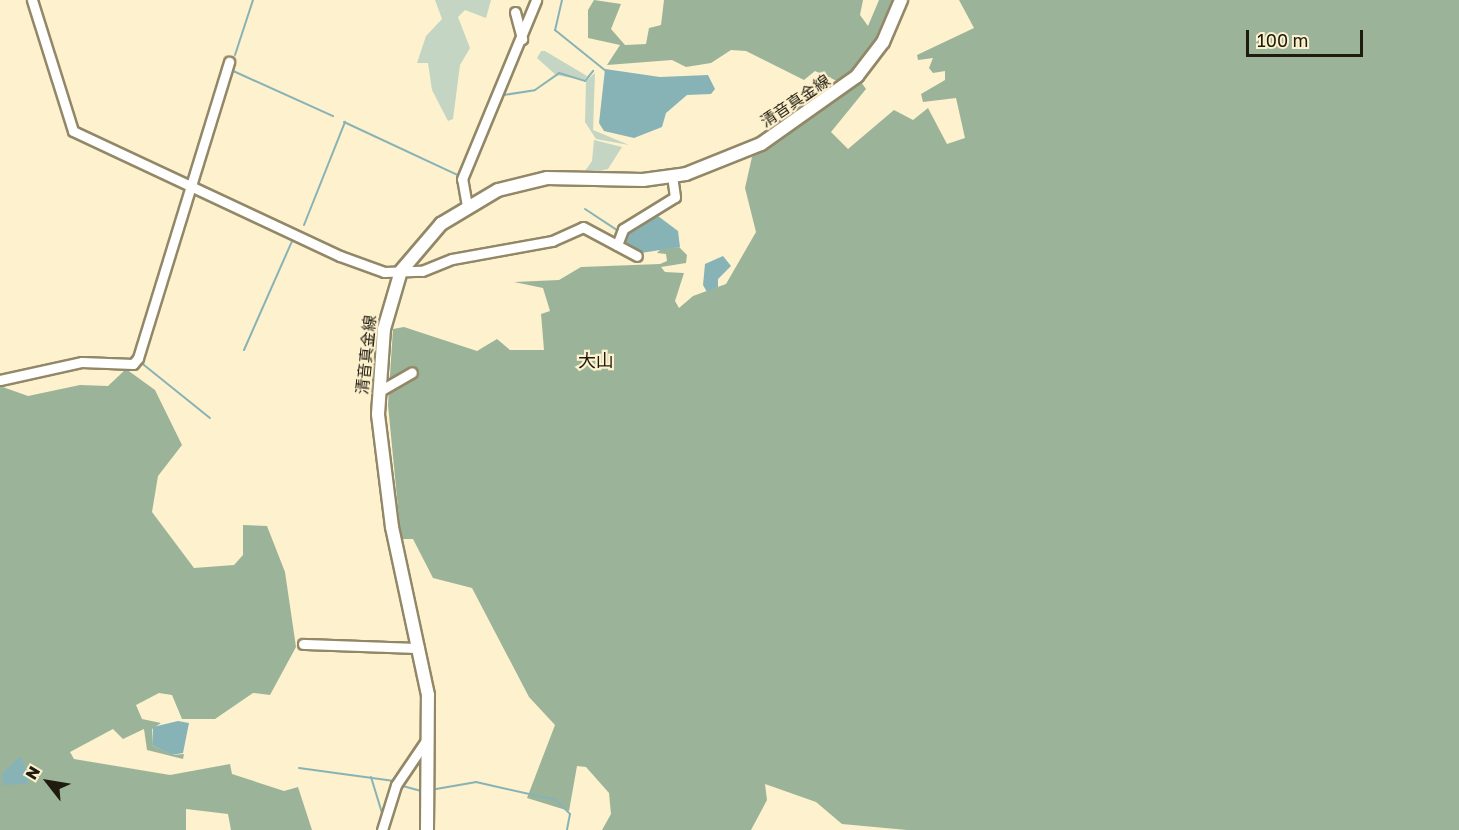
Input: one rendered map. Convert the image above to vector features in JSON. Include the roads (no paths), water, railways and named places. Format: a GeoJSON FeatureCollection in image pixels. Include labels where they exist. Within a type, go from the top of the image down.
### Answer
{"type":"FeatureCollection","features":[{"type":"Feature","properties":{"kind":"main road","name":"清音真金線"},"geometry":{"type":"LineString","coordinates":[[427,830],[431,734],[419,648],[392,527],[378,392],[384,329],[401,271],[428,235],[467,206],[531,180],[672,176],[737,157],[842,90],[879,49],[901,0]]}},
{"type":"Feature","properties":{"kind":"street"},"geometry":{"type":"LineString","coordinates":[[32,0],[73,131],[192,189],[340,256],[384,272],[401,271],[552,241],[583,227],[637,256]]}},
{"type":"Feature","properties":{"kind":"street"},"geometry":{"type":"LineString","coordinates":[[467,206],[462,179],[522,39],[536,0]]}},
{"type":"Feature","properties":{"kind":"street"},"geometry":{"type":"LineString","coordinates":[[515,12],[522,39]]}},
{"type":"Feature","properties":{"kind":"street"},"geometry":{"type":"LineString","coordinates":[[0,380],[82,362],[133,364],[192,189],[229,62]]}},
{"type":"Feature","properties":{"kind":"street"},"geometry":{"type":"LineString","coordinates":[[617,245],[620,233],[675,197],[672,176]]}},
{"type":"Feature","properties":{"kind":"street"},"geometry":{"type":"LineString","coordinates":[[378,392],[412,372]]}},
{"type":"Feature","properties":{"kind":"street"},"geometry":{"type":"LineString","coordinates":[[303,644],[419,648]]}},
{"type":"Feature","properties":{"kind":"street"},"geometry":{"type":"LineString","coordinates":[[382,830],[397,784],[431,734]]}},
{"type":"Feature","properties":{"kind":"water"},"geometry":{"type":"Polygon","coordinates":[[[605,69],[660,77],[708,75],[715,89],[711,94],[687,95],[666,113],[662,127],[634,138],[604,131],[599,123],[605,69]]]}},
{"type":"Feature","properties":{"kind":"water"},"geometry":{"type":"Polygon","coordinates":[[[658,216],[678,231],[680,247],[641,253],[626,244],[626,232],[658,216]]]}},
{"type":"Feature","properties":{"kind":"water"},"geometry":{"type":"Polygon","coordinates":[[[723,256],[731,266],[718,279],[718,287],[707,292],[703,285],[705,264],[723,256]]]}},
{"type":"Feature","properties":{"kind":"water"},"geometry":{"type":"Polygon","coordinates":[[[178,721],[189,723],[183,753],[172,755],[152,745],[153,727],[178,721]]]}},
{"type":"Feature","properties":{"kind":"water"},"geometry":{"type":"Polygon","coordinates":[[[20,756],[30,776],[27,784],[2,785],[2,774],[20,756]]]}},
{"type":"Feature","properties":{"kind":"waterway"},"geometry":{"type":"LineString","coordinates":[[235,55],[253,0]]}},
{"type":"Feature","properties":{"kind":"waterway"},"geometry":{"type":"LineString","coordinates":[[562,0],[555,30],[607,72]]}},
{"type":"Feature","properties":{"kind":"waterway"},"geometry":{"type":"LineString","coordinates":[[231,70],[333,116]]}},
{"type":"Feature","properties":{"kind":"waterway"},"geometry":{"type":"LineString","coordinates":[[504,95],[535,90],[559,73],[585,81],[593,71]]}},
{"type":"Feature","properties":{"kind":"waterway"},"geometry":{"type":"LineString","coordinates":[[344,122],[460,176]]}},
{"type":"Feature","properties":{"kind":"waterway"},"geometry":{"type":"LineString","coordinates":[[304,225],[345,122]]}},
{"type":"Feature","properties":{"kind":"waterway"},"geometry":{"type":"LineString","coordinates":[[585,209],[620,232]]}},
{"type":"Feature","properties":{"kind":"waterway"},"geometry":{"type":"LineString","coordinates":[[244,350],[293,239]]}},
{"type":"Feature","properties":{"kind":"waterway"},"geometry":{"type":"LineString","coordinates":[[139,361],[210,418]]}},
{"type":"Feature","properties":{"kind":"waterway"},"geometry":{"type":"LineString","coordinates":[[299,768],[394,781]]}},
{"type":"Feature","properties":{"kind":"waterway"},"geometry":{"type":"LineString","coordinates":[[371,777],[382,814]]}},
{"type":"Feature","properties":{"kind":"waterway"},"geometry":{"type":"LineString","coordinates":[[436,789],[476,782],[556,800],[570,814],[567,830]]}},
{"type":"Feature","properties":{"kind":"waterway"},"geometry":{"type":"LineString","coordinates":[[399,785],[422,791]]}},
{"type":"Feature","properties":{"kind":"district","name":"大山"},"geometry":{"type":"Point","coordinates":[596,360]}}]}
